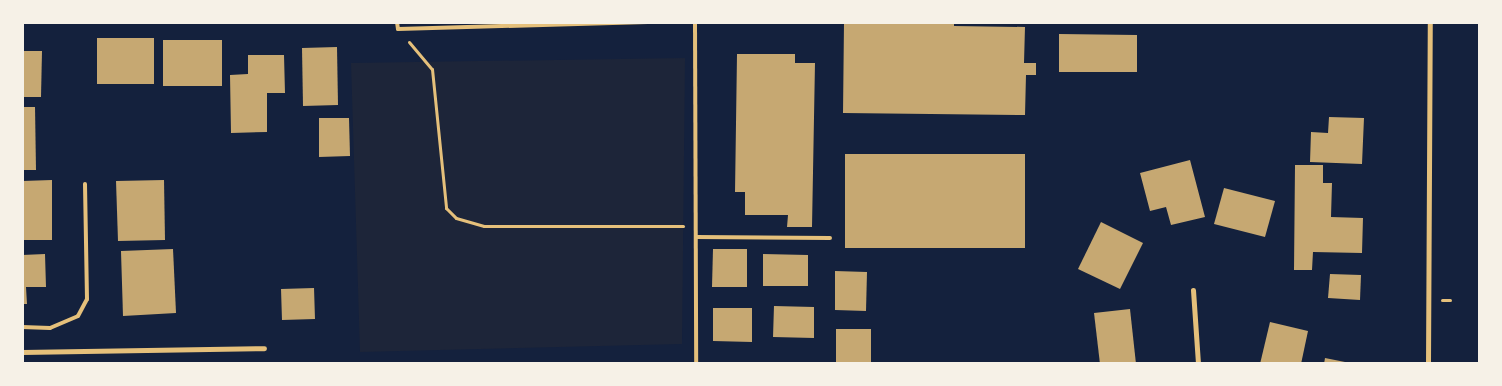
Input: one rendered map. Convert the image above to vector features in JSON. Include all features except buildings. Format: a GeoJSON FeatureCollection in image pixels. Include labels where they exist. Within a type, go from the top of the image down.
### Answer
{"type":"FeatureCollection","features":[{"type":"Feature","properties":{"kind":"street"},"geometry":{"type":"LineString","coordinates":[[1428,364],[1430,22]]}},
{"type":"Feature","properties":{"kind":"street"},"geometry":{"type":"LineString","coordinates":[[1193,290],[1198,364]]}},
{"type":"Feature","properties":{"kind":"street"},"geometry":{"type":"LineString","coordinates":[[22,352],[264,348]]}},
{"type":"Feature","properties":{"kind":"lane"},"geometry":{"type":"LineString","coordinates":[[396,22],[398,29],[648,22]]}},
{"type":"Feature","properties":{"kind":"lane"},"geometry":{"type":"LineString","coordinates":[[695,22],[696,364]]}},
{"type":"Feature","properties":{"kind":"lane"},"geometry":{"type":"LineString","coordinates":[[22,327],[50,328],[78,316],[87,299],[85,184]]}},
{"type":"Feature","properties":{"kind":"lane"},"geometry":{"type":"LineString","coordinates":[[696,236],[830,238]]}},
{"type":"Feature","properties":{"kind":"path"},"geometry":{"type":"LineString","coordinates":[[398,29],[432,69],[446,208],[456,218],[484,226],[696,226]]}},
{"type":"Feature","properties":{"kind":"shaded area"},"geometry":{"type":"Polygon","coordinates":[[[685,58],[682,344],[360,352],[351,63],[685,58]]]}}]}
